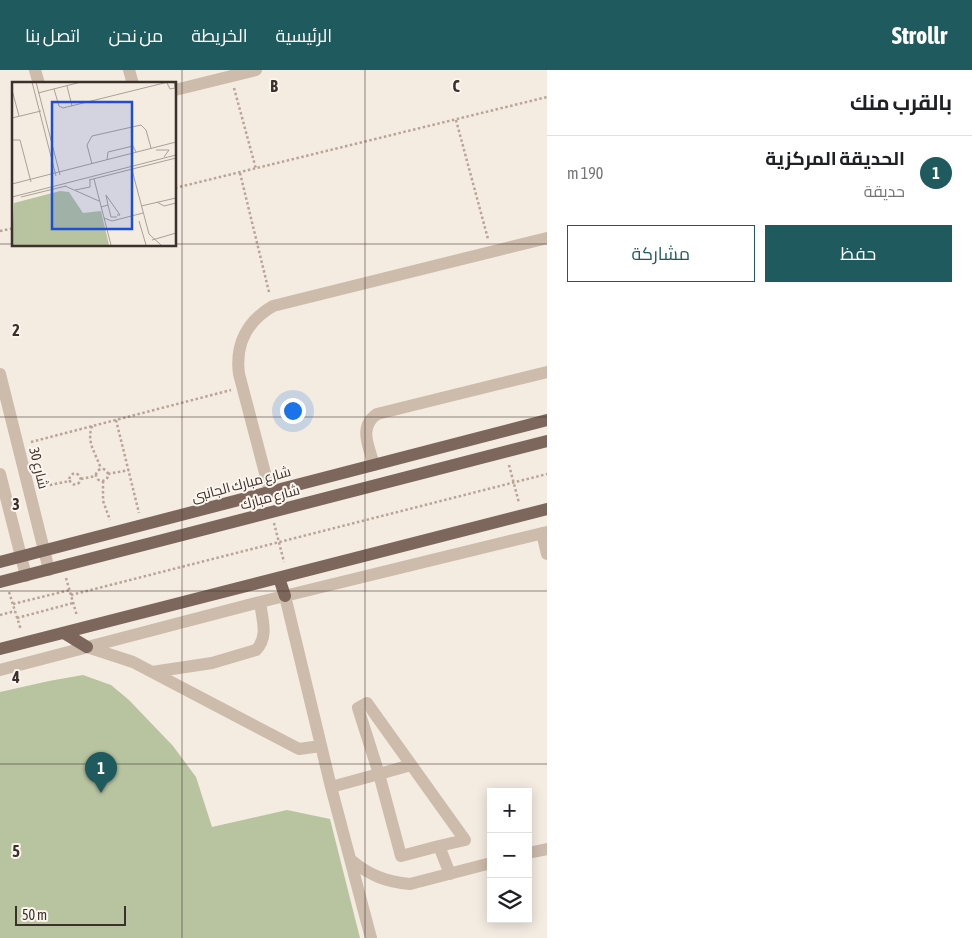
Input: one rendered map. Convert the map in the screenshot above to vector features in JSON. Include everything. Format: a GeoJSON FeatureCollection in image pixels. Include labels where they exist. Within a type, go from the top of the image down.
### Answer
{"type":"FeatureCollection","features":[{"type":"Feature","properties":{"kind":"main road","name":"شارع مبارك الجانبى"},"geometry":{"type":"LineString","coordinates":[[0,562],[547,420]]}},
{"type":"Feature","properties":{"kind":"main road","name":"شارع مبارك"},"geometry":{"type":"LineString","coordinates":[[3,582],[547,441]]}},
{"type":"Feature","properties":{"kind":"main road"},"geometry":{"type":"LineString","coordinates":[[0,649],[547,509]]}},
{"type":"Feature","properties":{"kind":"main road"},"geometry":{"type":"LineString","coordinates":[[283,577],[285,596]]}},
{"type":"Feature","properties":{"kind":"main road"},"geometry":{"type":"LineString","coordinates":[[64,633],[87,646]]}},
{"type":"Feature","properties":{"kind":"street"},"geometry":{"type":"LineString","coordinates":[[176,90],[256,70]]}},
{"type":"Feature","properties":{"kind":"street"},"geometry":{"type":"LineString","coordinates":[[270,492],[242,387],[238,364],[240,344],[249,326],[260,315],[273,306],[547,238]]}},
{"type":"Feature","properties":{"kind":"street"},"geometry":{"type":"LineString","coordinates":[[374,465],[366,430],[368,422],[377,414],[547,372]]}},
{"type":"Feature","properties":{"kind":"street","name":"شارع 30"},"geometry":{"type":"LineString","coordinates":[[0,374],[50,570]]}},
{"type":"Feature","properties":{"kind":"street"},"geometry":{"type":"LineString","coordinates":[[0,474],[26,576]]}},
{"type":"Feature","properties":{"kind":"street"},"geometry":{"type":"LineString","coordinates":[[0,670],[260,602],[544,532],[547,554]]}},
{"type":"Feature","properties":{"kind":"street"},"geometry":{"type":"LineString","coordinates":[[285,596],[331,787],[371,938]]}},
{"type":"Feature","properties":{"kind":"street"},"geometry":{"type":"LineString","coordinates":[[152,672],[212,663],[256,650],[263,640],[264,633],[260,602]]}},
{"type":"Feature","properties":{"kind":"street"},"geometry":{"type":"LineString","coordinates":[[87,646],[133,662],[299,749],[322,746]]}},
{"type":"Feature","properties":{"kind":"street"},"geometry":{"type":"LineString","coordinates":[[367,703],[465,840],[401,856],[379,774],[358,708],[367,703]]}},
{"type":"Feature","properties":{"kind":"street"},"geometry":{"type":"LineString","coordinates":[[331,787],[412,765]]}},
{"type":"Feature","properties":{"kind":"street"},"geometry":{"type":"LineString","coordinates":[[439,846],[450,874]]}},
{"type":"Feature","properties":{"kind":"street"},"geometry":{"type":"LineString","coordinates":[[532,853],[547,849]]}},
{"type":"Feature","properties":{"kind":"street"},"geometry":{"type":"LineString","coordinates":[[351,860],[372,875],[396,883],[410,884],[487,864]]}},
{"type":"Feature","properties":{"kind":"path"},"geometry":{"type":"LineString","coordinates":[[231,76],[256,169]]}},
{"type":"Feature","properties":{"kind":"path"},"geometry":{"type":"LineString","coordinates":[[176,188],[547,98]]}},
{"type":"Feature","properties":{"kind":"path"},"geometry":{"type":"LineString","coordinates":[[456,120],[492,252]]}},
{"type":"Feature","properties":{"kind":"path"},"geometry":{"type":"LineString","coordinates":[[240,172],[273,306]]}},
{"type":"Feature","properties":{"kind":"path"},"geometry":{"type":"LineString","coordinates":[[18,445],[242,387]]}},
{"type":"Feature","properties":{"kind":"path"},"geometry":{"type":"LineString","coordinates":[[116,420],[142,526]]}},
{"type":"Feature","properties":{"kind":"path"},"geometry":{"type":"LineString","coordinates":[[92,426],[90,446],[101,469],[106,470],[108,474]]}},
{"type":"Feature","properties":{"kind":"path"},"geometry":{"type":"LineString","coordinates":[[506,452],[522,515]]}},
{"type":"Feature","properties":{"kind":"path"},"geometry":{"type":"LineString","coordinates":[[96,476],[96,473],[101,469]]}},
{"type":"Feature","properties":{"kind":"path"},"geometry":{"type":"LineString","coordinates":[[108,474],[129,470]]}},
{"type":"Feature","properties":{"kind":"path"},"geometry":{"type":"LineString","coordinates":[[70,481],[72,474],[78,474],[80,479]]}},
{"type":"Feature","properties":{"kind":"path"},"geometry":{"type":"LineString","coordinates":[[108,474],[108,477],[103,481],[102,493],[105,509],[112,525],[118,532]]}},
{"type":"Feature","properties":{"kind":"path"},"geometry":{"type":"LineString","coordinates":[[71,595],[547,474]]}},
{"type":"Feature","properties":{"kind":"path"},"geometry":{"type":"LineString","coordinates":[[29,489],[70,481],[77,484],[80,479],[96,476]]}},
{"type":"Feature","properties":{"kind":"path"},"geometry":{"type":"LineString","coordinates":[[96,476],[99,480],[103,481]]}},
{"type":"Feature","properties":{"kind":"path"},"geometry":{"type":"LineString","coordinates":[[271,512],[279,543],[283,577]]}},
{"type":"Feature","properties":{"kind":"path"},"geometry":{"type":"LineString","coordinates":[[63,566],[80,628]]}},
{"type":"Feature","properties":{"kind":"path"},"geometry":{"type":"LineString","coordinates":[[3,582],[13,604],[25,643]]}},
{"type":"Feature","properties":{"kind":"path"},"geometry":{"type":"LineString","coordinates":[[13,604],[70,590]]}},
{"type":"Feature","properties":{"kind":"path"},"geometry":{"type":"LineString","coordinates":[[17,618],[73,603]]}},
{"type":"Feature","properties":{"kind":"path"},"geometry":{"type":"LineString","coordinates":[[0,615],[15,611]]}},
{"type":"Feature","properties":{"kind":"green space"},"geometry":{"type":"Polygon","coordinates":[[[83,675],[111,685],[129,700],[173,746],[196,777],[212,827],[287,810],[330,819],[360,938],[0,938],[0,692],[83,675]]]}},
{"type":"Feature","properties":{"kind":"place","name":"الحديقة المركزية"},"geometry":{"type":"Point","coordinates":[101,793]}}]}
